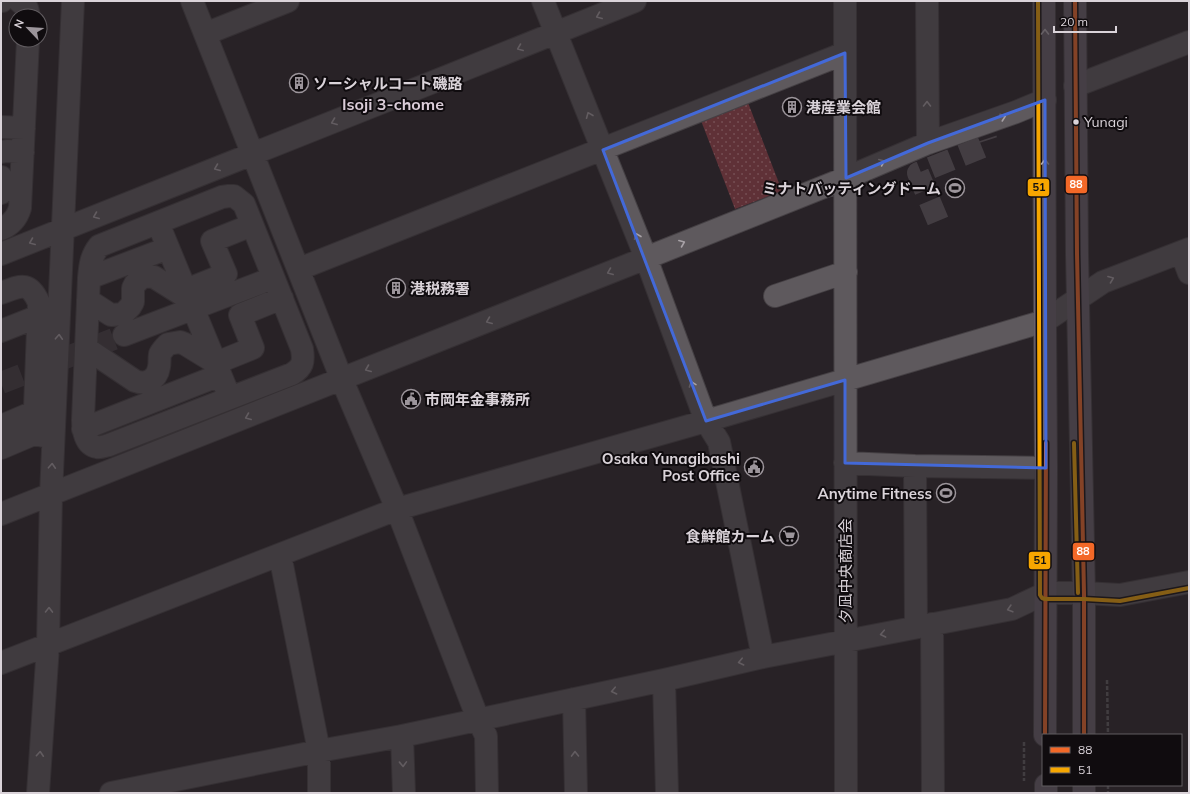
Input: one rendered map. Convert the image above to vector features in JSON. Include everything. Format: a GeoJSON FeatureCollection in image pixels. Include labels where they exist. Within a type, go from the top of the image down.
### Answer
{"type":"FeatureCollection","features":[{"type":"Feature","properties":{"kind":"highway"},"geometry":{"type":"LineString","coordinates":[[1044,1],[1046,468],[1045,734]]}},
{"type":"Feature","properties":{"kind":"highway"},"geometry":{"type":"LineString","coordinates":[[1075,1],[1077,300],[1084,593],[1084,734]]}},
{"type":"Feature","properties":{"kind":"street"},"geometry":{"type":"LineString","coordinates":[[19,1],[27,8]]}},
{"type":"Feature","properties":{"kind":"street"},"geometry":{"type":"LineString","coordinates":[[38,793],[48,646],[51,495],[44,436],[64,229],[74,1]]}},
{"type":"Feature","properties":{"kind":"street"},"geometry":{"type":"LineString","coordinates":[[192,1],[342,380],[397,509],[478,719],[486,736],[487,793]]}},
{"type":"Feature","properties":{"kind":"street"},"geometry":{"type":"LineString","coordinates":[[206,34],[288,1]]}},
{"type":"Feature","properties":{"kind":"street"},"geometry":{"type":"LineString","coordinates":[[543,1],[646,258],[706,421],[720,442],[763,657]]}},
{"type":"Feature","properties":{"kind":"street"},"geometry":{"type":"LineString","coordinates":[[1,254],[635,1]]}},
{"type":"Feature","properties":{"kind":"street","name":"夕凪中央商店会"},"geometry":{"type":"LineString","coordinates":[[845,1],[846,178],[844,259],[846,272],[846,793]]}},
{"type":"Feature","properties":{"kind":"street"},"geometry":{"type":"LineString","coordinates":[[927,1],[928,143]]}},
{"type":"Feature","properties":{"kind":"street"},"geometry":{"type":"LineString","coordinates":[[1075,86],[1189,42]]}},
{"type":"Feature","properties":{"kind":"street"},"geometry":{"type":"LineString","coordinates":[[1,229],[9,225],[14,220],[20,208],[28,48]]}},
{"type":"Feature","properties":{"kind":"street"},"geometry":{"type":"LineString","coordinates":[[299,269],[845,54]]}},
{"type":"Feature","properties":{"kind":"street"},"geometry":{"type":"LineString","coordinates":[[1,514],[342,380],[846,178],[928,143],[983,132],[1016,112],[1045,100]]}},
{"type":"Feature","properties":{"kind":"street"},"geometry":{"type":"LineString","coordinates":[[1,127],[24,128]]}},
{"type":"Feature","properties":{"kind":"street"},"geometry":{"type":"LineString","coordinates":[[1,152],[23,152]]}},
{"type":"Feature","properties":{"kind":"street"},"geometry":{"type":"LineString","coordinates":[[1,177],[4,185],[1,193]]}},
{"type":"Feature","properties":{"kind":"street"},"geometry":{"type":"LineString","coordinates":[[234,196],[244,204],[302,349],[304,358],[301,366],[292,374],[109,445],[96,447],[88,441],[83,429],[89,278],[92,256],[99,246],[158,223],[222,197],[234,196]]}},
{"type":"Feature","properties":{"kind":"street"},"geometry":{"type":"LineString","coordinates":[[158,223],[230,398]]}},
{"type":"Feature","properties":{"kind":"street"},"geometry":{"type":"LineString","coordinates":[[124,335],[189,299],[226,274],[212,241],[252,224]]}},
{"type":"Feature","properties":{"kind":"street"},"geometry":{"type":"LineString","coordinates":[[89,278],[168,248]]}},
{"type":"Feature","properties":{"kind":"street"},"geometry":{"type":"LineString","coordinates":[[1,663],[397,509],[706,421],[1045,321],[1103,282],[1185,251],[1189,273]]}},
{"type":"Feature","properties":{"kind":"street"},"geometry":{"type":"LineString","coordinates":[[775,296],[846,272]]}},
{"type":"Feature","properties":{"kind":"street"},"geometry":{"type":"LineString","coordinates":[[88,300],[111,315],[123,314],[133,302],[133,288],[135,284],[143,276],[154,277],[189,299],[273,278]]}},
{"type":"Feature","properties":{"kind":"street"},"geometry":{"type":"LineString","coordinates":[[1,294],[17,287],[23,287],[32,290],[35,293],[39,303],[34,412],[44,436]]}},
{"type":"Feature","properties":{"kind":"street"},"geometry":{"type":"LineString","coordinates":[[83,429],[218,369],[253,348],[240,315],[282,298]]}},
{"type":"Feature","properties":{"kind":"street"},"geometry":{"type":"LineString","coordinates":[[1,331],[39,324]]}},
{"type":"Feature","properties":{"kind":"street"},"geometry":{"type":"LineString","coordinates":[[1,347],[39,324]]}},
{"type":"Feature","properties":{"kind":"street"},"geometry":{"type":"LineString","coordinates":[[86,348],[139,383],[145,383],[155,377],[158,371],[161,353],[168,344],[173,342],[185,344],[218,369]]}},
{"type":"Feature","properties":{"kind":"street"},"geometry":{"type":"LineString","coordinates":[[1,426],[34,412]]}},
{"type":"Feature","properties":{"kind":"street"},"geometry":{"type":"LineString","coordinates":[[1,448],[44,436]]}},
{"type":"Feature","properties":{"kind":"street"},"geometry":{"type":"LineString","coordinates":[[845,463],[915,466],[1046,468]]}},
{"type":"Feature","properties":{"kind":"street"},"geometry":{"type":"LineString","coordinates":[[915,466],[933,793]]}},
{"type":"Feature","properties":{"kind":"street"},"geometry":{"type":"LineString","coordinates":[[280,555],[319,751],[319,793]]}},
{"type":"Feature","properties":{"kind":"street"},"geometry":{"type":"LineString","coordinates":[[111,793],[191,784],[319,751],[402,736],[664,680],[763,657],[1012,609],[1046,593],[1120,594],[1189,582]]}},
{"type":"Feature","properties":{"kind":"street"},"geometry":{"type":"LineString","coordinates":[[664,680],[667,793]]}},
{"type":"Feature","properties":{"kind":"street"},"geometry":{"type":"LineString","coordinates":[[574,699],[576,793]]}},
{"type":"Feature","properties":{"kind":"street"},"geometry":{"type":"LineString","coordinates":[[402,736],[404,793]]}},
{"type":"Feature","properties":{"kind":"path"},"geometry":{"type":"LineString","coordinates":[[1107,676],[1108,734]]}},
{"type":"Feature","properties":{"kind":"highlighted area"},"geometry":{"type":"Polygon","coordinates":[[[845,53],[846,178],[928,143],[1045,100],[1046,468],[845,463],[845,380],[706,421],[603,150],[845,53]]]}},
{"type":"Feature","properties":{"kind":"shaded area"},"geometry":{"type":"Polygon","coordinates":[[[747,100],[782,191],[735,209],[700,118],[747,100]]]}},
{"type":"Feature","properties":{"kind":"tunnel"},"geometry":{"type":"LineString","coordinates":[[938,221],[918,173],[988,145],[986,139]]}},
{"type":"Feature","properties":{"kind":"tunnel"},"geometry":{"type":"LineString","coordinates":[[1,383],[124,335]]}},
{"type":"Feature","properties":{"kind":"transit line","name":"51"},"geometry":{"type":"LineString","coordinates":[[1038,1],[1040,595],[1045,599],[1120,601],[1189,588]]}},
{"type":"Feature","properties":{"kind":"transit line","name":"88"},"geometry":{"type":"LineString","coordinates":[[1075,1],[1077,254],[1084,593],[1084,734]]}},
{"type":"Feature","properties":{"kind":"transit line","name":"88"},"geometry":{"type":"LineString","coordinates":[[1045,734],[1046,443]]}},
{"type":"Feature","properties":{"kind":"transit line","name":"51"},"geometry":{"type":"LineString","coordinates":[[1074,443],[1078,593]]}},
{"type":"Feature","properties":{"kind":"place","name":"ソーシャルコート磯路"},"geometry":{"type":"Point","coordinates":[299,83]}},
{"type":"Feature","properties":{"kind":"place","name":"港産業会館"},"geometry":{"type":"Point","coordinates":[792,107]}},
{"type":"Feature","properties":{"kind":"place","name":"Yunagi"},"geometry":{"type":"Point","coordinates":[1076,122]}},
{"type":"Feature","properties":{"kind":"place","name":"ミナトバッティングドーム"},"geometry":{"type":"Point","coordinates":[955,188]}},
{"type":"Feature","properties":{"kind":"place","name":"港税務署"},"geometry":{"type":"Point","coordinates":[396,288]}},
{"type":"Feature","properties":{"kind":"place","name":"市岡年金事務所"},"geometry":{"type":"Point","coordinates":[411,399]}},
{"type":"Feature","properties":{"kind":"place","name":"Osaka Yunagibashi Post Office"},"geometry":{"type":"Point","coordinates":[754,467]}},
{"type":"Feature","properties":{"kind":"place","name":"Anytime Fitness"},"geometry":{"type":"Point","coordinates":[946,493]}},
{"type":"Feature","properties":{"kind":"place","name":"食鮮館カーム"},"geometry":{"type":"Point","coordinates":[789,536]}},
{"type":"Feature","properties":{"kind":"district","name":"Isoji 3-chome"},"geometry":{"type":"Point","coordinates":[393,104]}}]}
